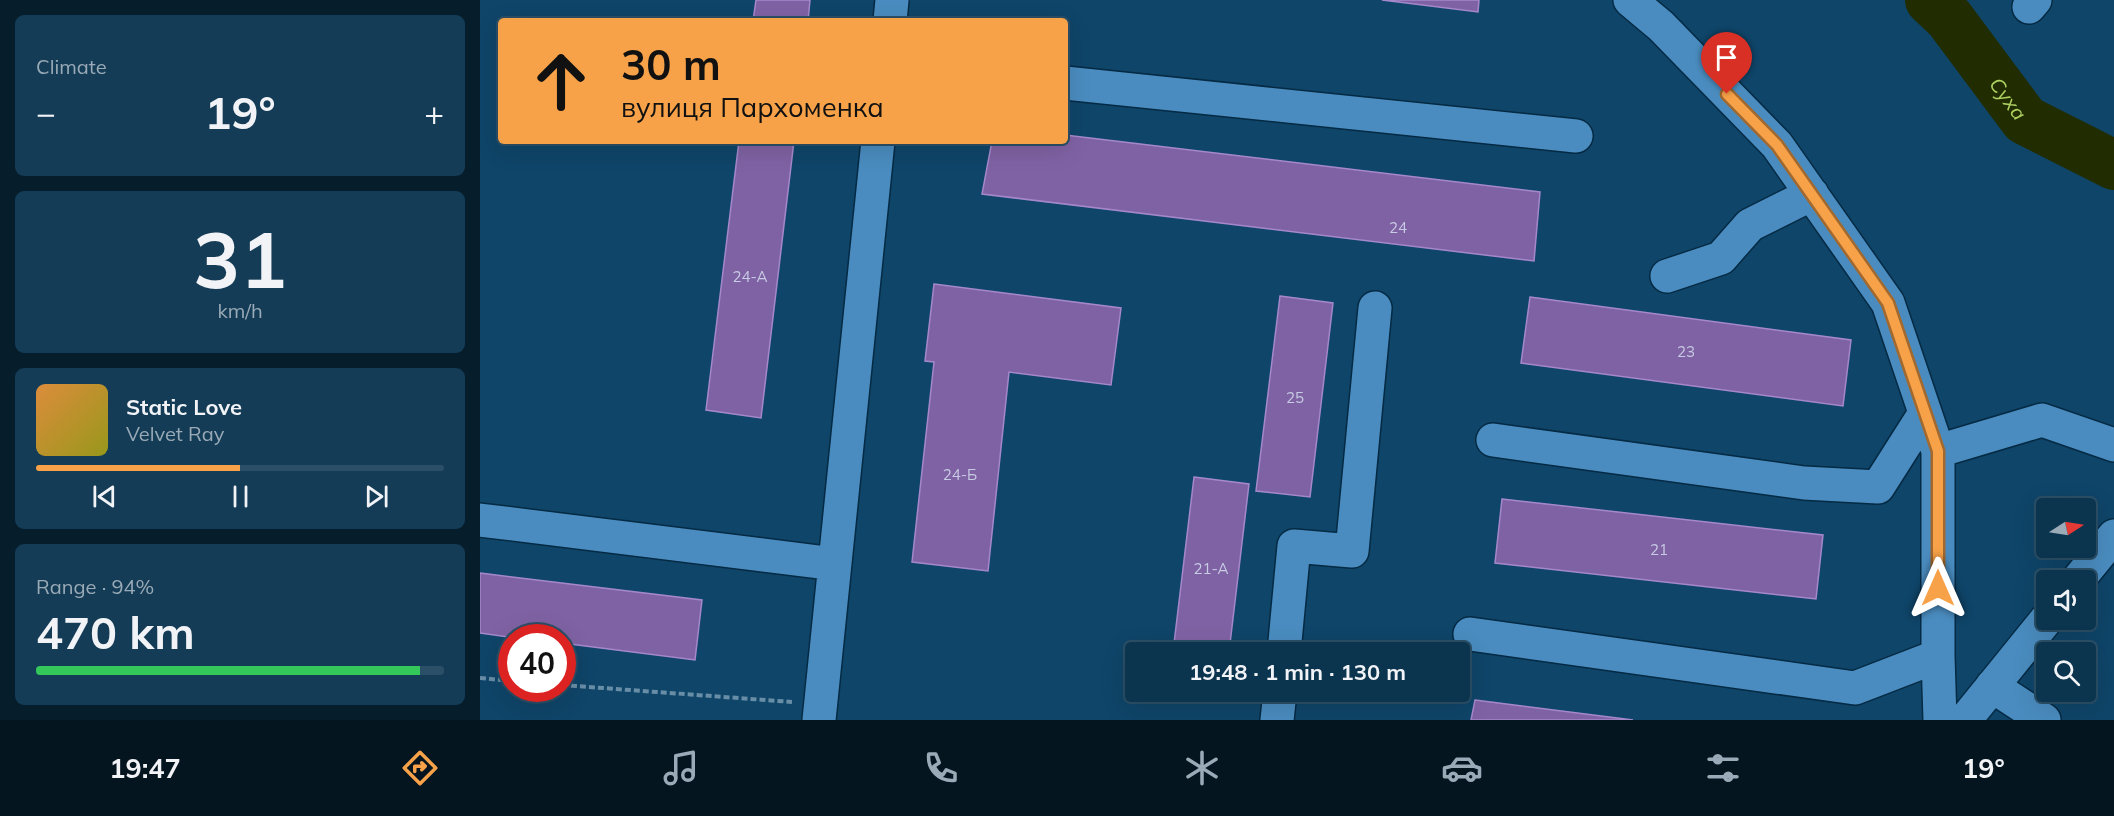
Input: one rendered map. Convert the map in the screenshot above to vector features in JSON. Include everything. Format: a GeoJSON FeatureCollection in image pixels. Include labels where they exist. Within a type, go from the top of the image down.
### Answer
{"type":"FeatureCollection","features":[{"type":"Feature","properties":{"kind":"street"},"geometry":{"type":"LineString","coordinates":[[890,18],[892,0]]}},
{"type":"Feature","properties":{"kind":"street"},"geometry":{"type":"LineString","coordinates":[[1630,0],[1660,26],[1777,145],[1888,303],[1938,451],[1940,720]]}},
{"type":"Feature","properties":{"kind":"street"},"geometry":{"type":"LineString","coordinates":[[1068,83],[1576,136]]}},
{"type":"Feature","properties":{"kind":"street"},"geometry":{"type":"LineString","coordinates":[[820,712],[878,144]]}},
{"type":"Feature","properties":{"kind":"street"},"geometry":{"type":"LineString","coordinates":[[1667,276],[1721,258],[1750,225],[1812,194]]}},
{"type":"Feature","properties":{"kind":"street"},"geometry":{"type":"LineString","coordinates":[[1285,642],[1294,546],[1352,551],[1375,309]]}},
{"type":"Feature","properties":{"kind":"street"},"geometry":{"type":"LineString","coordinates":[[1493,440],[1804,483],[1878,488],[1925,413]]}},
{"type":"Feature","properties":{"kind":"street"},"geometry":{"type":"LineString","coordinates":[[1938,451],[2042,420],[2114,445]]}},
{"type":"Feature","properties":{"kind":"street"},"geometry":{"type":"LineString","coordinates":[[480,520],[835,564]]}},
{"type":"Feature","properties":{"kind":"street"},"geometry":{"type":"LineString","coordinates":[[2086,570],[2114,536]]}},
{"type":"Feature","properties":{"kind":"street"},"geometry":{"type":"LineString","coordinates":[[1965,720],[2038,630]]}},
{"type":"Feature","properties":{"kind":"street"},"geometry":{"type":"LineString","coordinates":[[1470,634],[1855,688],[1938,656]]}},
{"type":"Feature","properties":{"kind":"street"},"geometry":{"type":"LineString","coordinates":[[1992,686],[2044,720]]}},
{"type":"Feature","properties":{"kind":"street"},"geometry":{"type":"LineString","coordinates":[[1277,720],[1279,702]]}},
{"type":"Feature","properties":{"kind":"path"},"geometry":{"type":"LineString","coordinates":[[480,678],[498,680]]}},
{"type":"Feature","properties":{"kind":"path"},"geometry":{"type":"LineString","coordinates":[[576,686],[820,712]]}},
{"type":"Feature","properties":{"kind":"building"},"geometry":{"type":"Polygon","coordinates":[[[756,0],[810,0],[808,18],[753,18],[756,0]]]}},
{"type":"Feature","properties":{"kind":"building"},"geometry":{"type":"Polygon","coordinates":[[[1382,0],[1479,0],[1478,12],[1382,0]]]}},
{"type":"Feature","properties":{"kind":"building"},"geometry":{"type":"Polygon","coordinates":[[[1068,135],[1540,192],[1534,261],[982,194],[991,144],[1068,144],[1068,135]]]}},
{"type":"Feature","properties":{"kind":"building"},"geometry":{"type":"Polygon","coordinates":[[[739,144],[794,144],[761,418],[706,410],[739,144]]]}},
{"type":"Feature","properties":{"kind":"building"},"geometry":{"type":"Polygon","coordinates":[[[934,284],[1121,308],[1111,385],[1009,372],[988,571],[912,562],[934,362],[925,361],[934,284]]]}},
{"type":"Feature","properties":{"kind":"building"},"geometry":{"type":"Polygon","coordinates":[[[1280,296],[1333,303],[1310,497],[1256,491],[1280,296]]]}},
{"type":"Feature","properties":{"kind":"building"},"geometry":{"type":"Polygon","coordinates":[[[1530,297],[1851,340],[1843,406],[1521,363],[1530,297]]]}},
{"type":"Feature","properties":{"kind":"building"},"geometry":{"type":"Polygon","coordinates":[[[1194,477],[1249,484],[1230,642],[1174,642],[1194,477]]]}},
{"type":"Feature","properties":{"kind":"building"},"geometry":{"type":"Polygon","coordinates":[[[1502,499],[1823,535],[1816,599],[1495,563],[1502,499]]]}},
{"type":"Feature","properties":{"kind":"building"},"geometry":{"type":"Polygon","coordinates":[[[480,573],[702,600],[695,660],[576,645],[576,624],[498,624],[498,636],[480,633],[480,573]]]}},
{"type":"Feature","properties":{"kind":"building"},"geometry":{"type":"Polygon","coordinates":[[[1475,700],[1633,720],[1471,720],[1475,700]]]}},
{"type":"Feature","properties":{"kind":"waterway","name":"Суха"},"geometry":{"type":"LineString","coordinates":[[1930,0],[1949,18],[2025,120],[2114,165]]}},
{"type":"Feature","properties":{"kind":"route"},"geometry":{"type":"LineString","coordinates":[[1727,94],[1777,145],[1888,303],[1938,451],[1938,588]]}}]}
